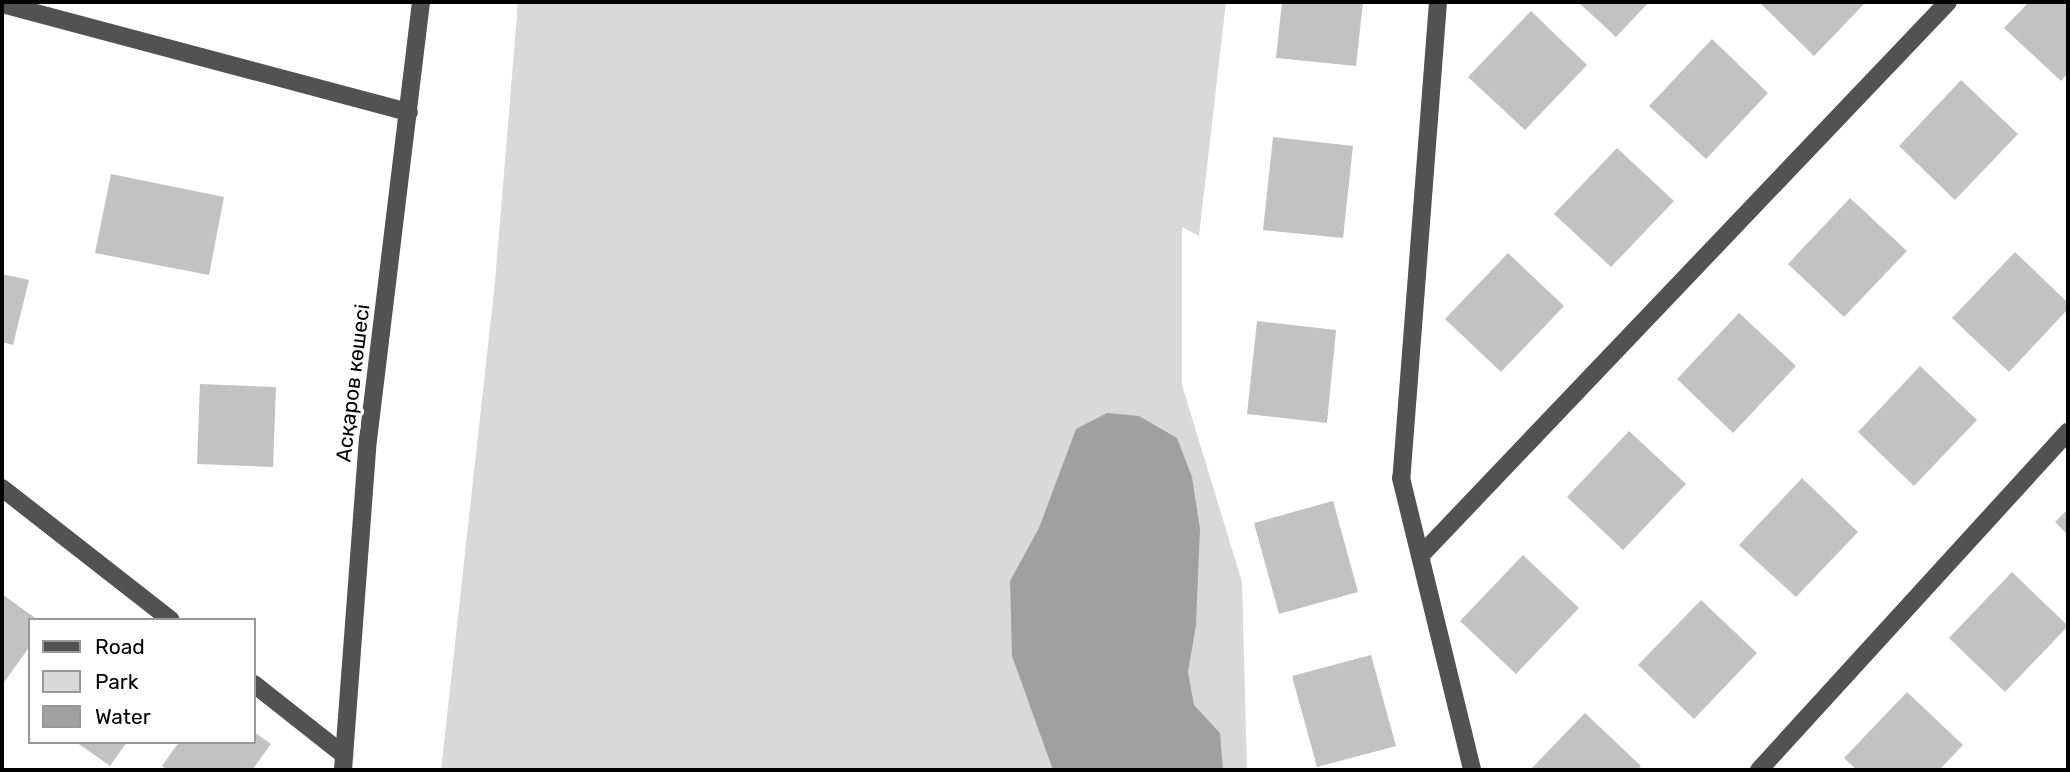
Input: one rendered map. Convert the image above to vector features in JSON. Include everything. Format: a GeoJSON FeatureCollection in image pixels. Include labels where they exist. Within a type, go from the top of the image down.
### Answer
{"type":"FeatureCollection","features":[{"type":"Feature","properties":{"kind":"street","name":"Асқаров көшесі"},"geometry":{"type":"LineString","coordinates":[[344,763],[368,440],[421,2]]}},
{"type":"Feature","properties":{"kind":"street"},"geometry":{"type":"LineString","coordinates":[[1438,2],[1401,478],[1472,770]]}},
{"type":"Feature","properties":{"kind":"street"},"geometry":{"type":"LineString","coordinates":[[1421,555],[1948,2]]}},
{"type":"Feature","properties":{"kind":"street"},"geometry":{"type":"LineString","coordinates":[[2,4],[409,112]]}},
{"type":"Feature","properties":{"kind":"street"},"geometry":{"type":"LineString","coordinates":[[1759,770],[2068,432]]}},
{"type":"Feature","properties":{"kind":"street"},"geometry":{"type":"LineString","coordinates":[[2,488],[168,618]]}},
{"type":"Feature","properties":{"kind":"street"},"geometry":{"type":"LineString","coordinates":[[256,686],[344,763]]}},
{"type":"Feature","properties":{"kind":"green space"},"geometry":{"type":"Polygon","coordinates":[[[518,2],[1226,2],[1199,236],[1182,227],[1182,385],[1242,582],[1247,770],[441,770],[495,282],[518,2]]]}},
{"type":"Feature","properties":{"kind":"water"},"geometry":{"type":"Polygon","coordinates":[[[1107,413],[1139,416],[1177,438],[1192,477],[1200,529],[1196,625],[1188,672],[1194,705],[1220,733],[1223,770],[1053,770],[1012,656],[1010,581],[1039,528],[1076,429],[1107,413]]]}},
{"type":"Feature","properties":{"kind":"building"},"geometry":{"type":"Polygon","coordinates":[[[1282,2],[1363,2],[1356,66],[1276,58],[1282,2]]]}},
{"type":"Feature","properties":{"kind":"building"},"geometry":{"type":"Polygon","coordinates":[[[1578,2],[1649,2],[1616,37],[1578,2]]]}},
{"type":"Feature","properties":{"kind":"building"},"geometry":{"type":"Polygon","coordinates":[[[1759,2],[1866,2],[1814,56],[1759,2]]]}},
{"type":"Feature","properties":{"kind":"building"},"geometry":{"type":"Polygon","coordinates":[[[2029,2],[2068,2],[2068,73],[2061,81],[2004,28],[2029,2]]]}},
{"type":"Feature","properties":{"kind":"building"},"geometry":{"type":"Polygon","coordinates":[[[1531,11],[1587,65],[1525,130],[1468,77],[1531,11]]]}},
{"type":"Feature","properties":{"kind":"building"},"geometry":{"type":"Polygon","coordinates":[[[1712,39],[1768,93],[1706,159],[1649,106],[1712,39]]]}},
{"type":"Feature","properties":{"kind":"building"},"geometry":{"type":"Polygon","coordinates":[[[1961,80],[2018,134],[1955,200],[1899,146],[1961,80]]]}},
{"type":"Feature","properties":{"kind":"building"},"geometry":{"type":"Polygon","coordinates":[[[1273,137],[1353,146],[1343,238],[1263,230],[1273,137]]]}},
{"type":"Feature","properties":{"kind":"building"},"geometry":{"type":"Polygon","coordinates":[[[1617,148],[1674,201],[1611,267],[1554,214],[1617,148]]]}},
{"type":"Feature","properties":{"kind":"building"},"geometry":{"type":"Polygon","coordinates":[[[111,174],[224,197],[209,275],[95,253],[111,174]]]}},
{"type":"Feature","properties":{"kind":"building"},"geometry":{"type":"Polygon","coordinates":[[[1850,198],[1907,251],[1844,317],[1788,264],[1850,198]]]}},
{"type":"Feature","properties":{"kind":"building"},"geometry":{"type":"Polygon","coordinates":[[[2015,252],[2068,303],[2068,309],[2009,372],[1952,318],[2015,252]]]}},
{"type":"Feature","properties":{"kind":"building"},"geometry":{"type":"Polygon","coordinates":[[[1508,253],[1564,306],[1501,372],[1445,319],[1508,253]]]}},
{"type":"Feature","properties":{"kind":"building"},"geometry":{"type":"Polygon","coordinates":[[[2,274],[29,280],[13,345],[2,342],[2,274]]]}},
{"type":"Feature","properties":{"kind":"building"},"geometry":{"type":"Polygon","coordinates":[[[1739,313],[1796,366],[1733,433],[1677,379],[1739,313]]]}},
{"type":"Feature","properties":{"kind":"building"},"geometry":{"type":"Polygon","coordinates":[[[1257,321],[1336,330],[1327,423],[1247,414],[1257,321]]]}},
{"type":"Feature","properties":{"kind":"building"},"geometry":{"type":"Polygon","coordinates":[[[1920,366],[1977,420],[1914,486],[1858,432],[1920,366]]]}},
{"type":"Feature","properties":{"kind":"building"},"geometry":{"type":"Polygon","coordinates":[[[200,384],[276,387],[273,467],[197,464],[200,384]]]}},
{"type":"Feature","properties":{"kind":"building"},"geometry":{"type":"Polygon","coordinates":[[[1629,431],[1686,484],[1623,550],[1567,497],[1629,431]]]}},
{"type":"Feature","properties":{"kind":"building"},"geometry":{"type":"Polygon","coordinates":[[[1802,478],[1858,532],[1796,597],[1739,545],[1802,478]]]}},
{"type":"Feature","properties":{"kind":"building"},"geometry":{"type":"Polygon","coordinates":[[[1333,501],[1358,592],[1279,614],[1254,523],[1333,501]]]}},
{"type":"Feature","properties":{"kind":"building"},"geometry":{"type":"Polygon","coordinates":[[[2068,509],[2068,535],[2055,522],[2068,509]]]}},
{"type":"Feature","properties":{"kind":"building"},"geometry":{"type":"Polygon","coordinates":[[[1523,555],[1579,608],[1516,674],[1460,621],[1523,555]]]}},
{"type":"Feature","properties":{"kind":"building"},"geometry":{"type":"Polygon","coordinates":[[[2012,572],[2068,626],[2005,692],[1949,638],[2012,572]]]}},
{"type":"Feature","properties":{"kind":"building"},"geometry":{"type":"Polygon","coordinates":[[[2,594],[35,618],[28,618],[28,649],[2,685],[2,594]]]}},
{"type":"Feature","properties":{"kind":"building"},"geometry":{"type":"Polygon","coordinates":[[[1701,600],[1757,653],[1694,719],[1638,665],[1701,600]]]}},
{"type":"Feature","properties":{"kind":"building"},"geometry":{"type":"Polygon","coordinates":[[[1371,655],[1396,746],[1317,767],[1292,676],[1371,655]]]}},
{"type":"Feature","properties":{"kind":"building"},"geometry":{"type":"Polygon","coordinates":[[[1907,692],[1963,745],[1939,770],[1857,770],[1844,758],[1907,692]]]}},
{"type":"Feature","properties":{"kind":"building"},"geometry":{"type":"Polygon","coordinates":[[[1585,713],[1641,766],[1637,770],[1530,770],[1585,713]]]}},
{"type":"Feature","properties":{"kind":"building"},"geometry":{"type":"Polygon","coordinates":[[[256,733],[271,744],[252,770],[168,770],[162,766],[178,744],[256,744],[256,733]]]}},
{"type":"Feature","properties":{"kind":"building"},"geometry":{"type":"Polygon","coordinates":[[[79,744],[126,744],[110,766],[79,744]]]}}]}
